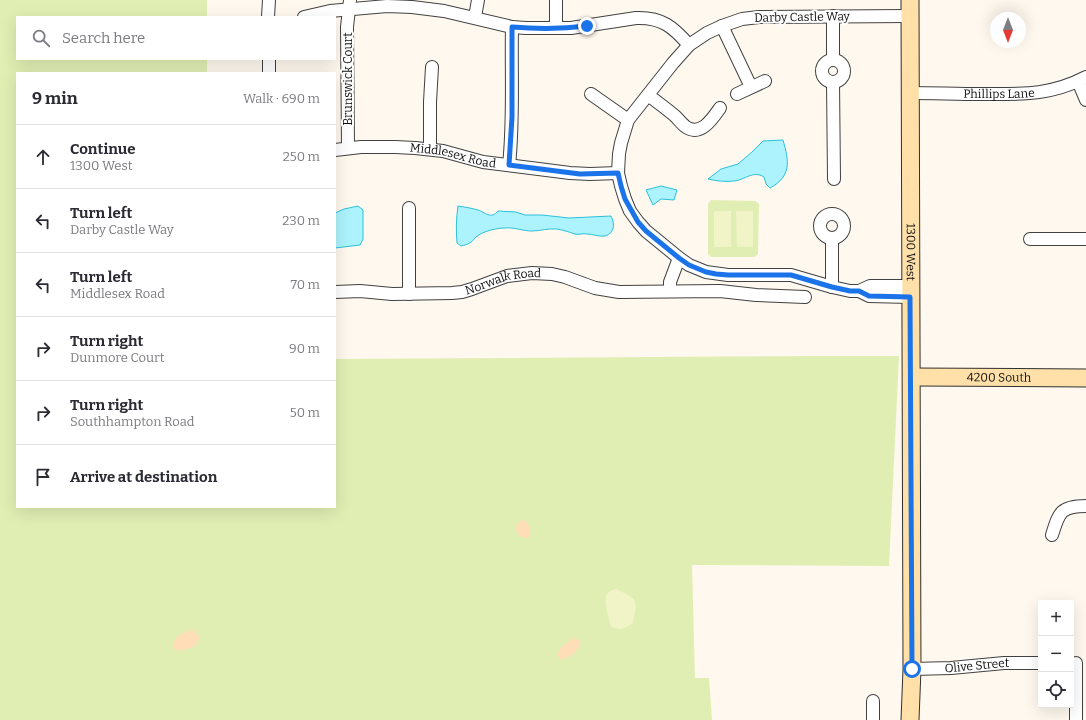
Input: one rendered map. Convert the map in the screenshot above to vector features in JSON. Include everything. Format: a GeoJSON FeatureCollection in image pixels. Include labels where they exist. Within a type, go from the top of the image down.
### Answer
{"type":"FeatureCollection","features":[{"type":"Feature","properties":{"kind":"street"},"geometry":{"type":"LineString","coordinates":[[268,16],[269,0]]}},
{"type":"Feature","properties":{"kind":"street"},"geometry":{"type":"LineString","coordinates":[[475,18],[478,0]]}},
{"type":"Feature","properties":{"kind":"street"},"geometry":{"type":"LineString","coordinates":[[556,0],[556,28]]}},
{"type":"Feature","properties":{"kind":"street"},"geometry":{"type":"LineString","coordinates":[[308,16],[350,4],[387,6],[430,4],[475,18],[512,27],[526,28],[572,28],[636,18],[647,18],[665,23],[680,35],[689,45]]}},
{"type":"Feature","properties":{"kind":"street","name":"Brunswick Court"},"geometry":{"type":"LineString","coordinates":[[348,148],[347,27],[350,4]]}},
{"type":"Feature","properties":{"kind":"street","name":"Darby Castle Way"},"geometry":{"type":"LineString","coordinates":[[910,8],[833,16],[759,17],[742,19],[707,33],[689,45],[673,62],[628,120],[621,143],[618,173],[625,199],[638,222],[646,231],[679,258],[689,265],[706,272],[716,274],[791,275],[832,287],[850,291],[859,291],[869,296],[910,291]]}},
{"type":"Feature","properties":{"kind":"street","name":"1300 West"},"geometry":{"type":"LineString","coordinates":[[910,8],[910,291],[912,377],[912,669],[910,720]]}},
{"type":"Feature","properties":{"kind":"street"},"geometry":{"type":"LineString","coordinates":[[833,16],[833,60],[840,62],[844,71],[840,80],[833,82],[834,179]]}},
{"type":"Feature","properties":{"kind":"street"},"geometry":{"type":"LineString","coordinates":[[722,26],[751,87]]}},
{"type":"Feature","properties":{"kind":"street"},"geometry":{"type":"LineString","coordinates":[[509,165],[512,128],[512,27]]}},
{"type":"Feature","properties":{"kind":"street"},"geometry":{"type":"LineString","coordinates":[[269,60],[269,72]]}},
{"type":"Feature","properties":{"kind":"street"},"geometry":{"type":"LineString","coordinates":[[430,149],[432,67]]}},
{"type":"Feature","properties":{"kind":"street"},"geometry":{"type":"LineString","coordinates":[[1082,79],[1086,100]]}},
{"type":"Feature","properties":{"kind":"street","name":"Phillips Lane"},"geometry":{"type":"LineString","coordinates":[[910,93],[1036,93],[1055,89],[1082,79]]}},
{"type":"Feature","properties":{"kind":"street"},"geometry":{"type":"LineString","coordinates":[[737,94],[765,81]]}},
{"type":"Feature","properties":{"kind":"street"},"geometry":{"type":"LineString","coordinates":[[591,94],[628,120]]}},
{"type":"Feature","properties":{"kind":"street"},"geometry":{"type":"LineString","coordinates":[[648,95],[675,116],[686,127],[691,129],[699,129],[707,125],[720,108]]}},
{"type":"Feature","properties":{"kind":"street","name":"Middlesex Road"},"geometry":{"type":"LineString","coordinates":[[336,150],[361,147],[430,149],[483,162],[580,174],[618,173]]}},
{"type":"Feature","properties":{"kind":"street"},"geometry":{"type":"LineString","coordinates":[[409,208],[409,294]]}},
{"type":"Feature","properties":{"kind":"street"},"geometry":{"type":"LineString","coordinates":[[832,238],[832,287]]}},
{"type":"Feature","properties":{"kind":"street"},"geometry":{"type":"LineString","coordinates":[[1030,239],[1086,239]]}},
{"type":"Feature","properties":{"kind":"street"},"geometry":{"type":"LineString","coordinates":[[670,291],[670,282],[679,258]]}},
{"type":"Feature","properties":{"kind":"street","name":"Norwalk Road"},"geometry":{"type":"LineString","coordinates":[[336,292],[360,291],[392,294],[452,293],[472,290],[507,276],[532,273],[552,274],[595,288],[613,291],[720,290],[748,294],[804,297]]}},
{"type":"Feature","properties":{"kind":"street"},"geometry":{"type":"LineString","coordinates":[[747,274],[748,294]]}},
{"type":"Feature","properties":{"kind":"street","name":"4200 South"},"geometry":{"type":"LineString","coordinates":[[912,377],[1086,378]]}},
{"type":"Feature","properties":{"kind":"street"},"geometry":{"type":"LineString","coordinates":[[1052,535],[1058,517],[1065,509],[1086,506]]}},
{"type":"Feature","properties":{"kind":"street","name":"Olive Street"},"geometry":{"type":"LineString","coordinates":[[912,669],[951,668],[1004,663],[1038,663]]}},
{"type":"Feature","properties":{"kind":"street"},"geometry":{"type":"LineString","coordinates":[[1076,720],[1078,663]]}},
{"type":"Feature","properties":{"kind":"street"},"geometry":{"type":"LineString","coordinates":[[873,701],[873,720]]}},
{"type":"Feature","properties":{"kind":"green space"},"geometry":{"type":"Polygon","coordinates":[[[0,0],[207,0],[207,16],[16,16],[16,60],[207,60],[207,72],[16,72],[16,508],[336,508],[336,359],[899,356],[889,566],[692,565],[695,678],[709,678],[712,720],[0,720],[0,0]]]}},
{"type":"Feature","properties":{"kind":"green space"},"geometry":{"type":"Polygon","coordinates":[[[711,200],[755,201],[759,204],[758,254],[755,257],[711,257],[708,254],[708,204],[711,200]]]}},
{"type":"Feature","properties":{"kind":"green space"},"geometry":{"type":"Polygon","coordinates":[[[714,211],[731,211],[731,247],[714,247],[714,211]]]}},
{"type":"Feature","properties":{"kind":"green space"},"geometry":{"type":"Polygon","coordinates":[[[736,211],[753,211],[753,247],[737,247],[736,211]]]}},
{"type":"Feature","properties":{"kind":"green space"},"geometry":{"type":"Polygon","coordinates":[[[616,589],[629,595],[636,604],[633,623],[620,629],[611,626],[606,605],[607,594],[616,589]]]}},
{"type":"Feature","properties":{"kind":"sand"},"geometry":{"type":"Polygon","coordinates":[[[524,520],[529,527],[530,532],[530,537],[526,538],[520,535],[516,530],[517,524],[524,520]]]}},
{"type":"Feature","properties":{"kind":"sand"},"geometry":{"type":"Polygon","coordinates":[[[191,630],[195,631],[199,637],[197,644],[185,650],[178,651],[173,649],[174,642],[178,636],[191,630]]]}},
{"type":"Feature","properties":{"kind":"sand"},"geometry":{"type":"Polygon","coordinates":[[[574,638],[580,641],[580,645],[571,655],[561,660],[558,656],[559,651],[574,638]]]}},
{"type":"Feature","properties":{"kind":"water"},"geometry":{"type":"Polygon","coordinates":[[[783,140],[787,155],[787,167],[782,178],[770,188],[766,184],[764,177],[760,175],[753,175],[734,181],[708,179],[721,169],[738,164],[763,141],[783,140]]]}},
{"type":"Feature","properties":{"kind":"water"},"geometry":{"type":"Polygon","coordinates":[[[661,186],[677,190],[674,200],[661,199],[653,205],[646,190],[661,186]]]}},
{"type":"Feature","properties":{"kind":"water"},"geometry":{"type":"Polygon","coordinates":[[[358,206],[363,210],[363,239],[360,245],[336,248],[336,213],[358,206]]]}},
{"type":"Feature","properties":{"kind":"water"},"geometry":{"type":"Polygon","coordinates":[[[458,206],[478,210],[488,215],[493,215],[498,211],[516,212],[525,215],[569,218],[611,216],[613,228],[611,233],[605,236],[576,234],[557,229],[532,231],[512,228],[498,229],[482,233],[470,243],[461,246],[457,243],[456,225],[458,206]]]}},
{"type":"Feature","properties":{"kind":"route"},"geometry":{"type":"LineString","coordinates":[[587,26],[572,28],[512,27],[512,134],[509,165],[580,174],[618,173],[630,211],[646,231],[689,265],[706,272],[728,275],[783,274],[832,287],[850,291],[859,291],[869,296],[910,297],[912,377],[912,669]]}}]}
